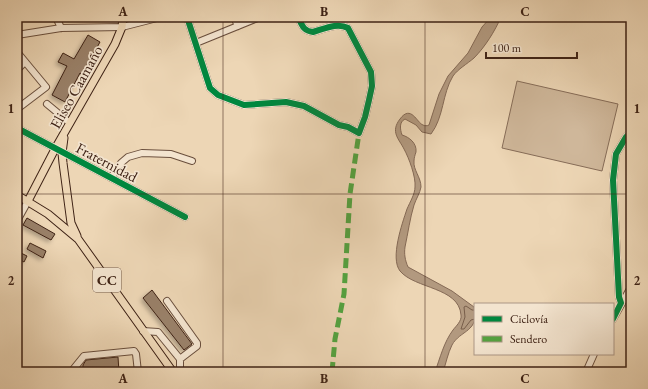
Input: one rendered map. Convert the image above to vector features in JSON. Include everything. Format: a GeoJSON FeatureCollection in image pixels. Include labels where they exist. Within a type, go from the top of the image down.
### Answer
{"type":"FeatureCollection","features":[{"type":"Feature","properties":{"kind":"main road","name":"Eliseo Caamaño"},"geometry":{"type":"LineString","coordinates":[[28,201],[59,151],[64,134],[115,44],[122,27],[123,17]]}},
{"type":"Feature","properties":{"kind":"main road"},"geometry":{"type":"LineString","coordinates":[[59,151],[71,223],[78,239]]}},
{"type":"Feature","properties":{"kind":"main road","name":"CC"},"geometry":{"type":"LineString","coordinates":[[17,195],[48,214],[78,239],[173,372]]}},
{"type":"Feature","properties":{"kind":"street"},"geometry":{"type":"LineString","coordinates":[[56,17],[61,28]]}},
{"type":"Feature","properties":{"kind":"street"},"geometry":{"type":"LineString","coordinates":[[17,35],[61,28],[122,27],[161,17]]}},
{"type":"Feature","properties":{"kind":"street"},"geometry":{"type":"LineString","coordinates":[[187,17],[210,88],[218,95],[244,105],[286,102],[308,107],[339,125],[348,127],[359,133],[365,117],[372,86],[371,72],[348,28],[338,25],[308,32],[305,30],[298,17]]}},
{"type":"Feature","properties":{"kind":"street"},"geometry":{"type":"LineString","coordinates":[[234,17],[238,26]]}},
{"type":"Feature","properties":{"kind":"street"},"geometry":{"type":"LineString","coordinates":[[196,43],[260,17]]}},
{"type":"Feature","properties":{"kind":"street"},"geometry":{"type":"LineString","coordinates":[[17,52],[46,87],[17,109]]}},
{"type":"Feature","properties":{"kind":"street"},"geometry":{"type":"LineString","coordinates":[[17,70],[25,62]]}},
{"type":"Feature","properties":{"kind":"street"},"geometry":{"type":"LineString","coordinates":[[47,104],[70,124]]}},
{"type":"Feature","properties":{"kind":"street","name":"Fraternidad"},"geometry":{"type":"LineString","coordinates":[[17,128],[185,217]]}},
{"type":"Feature","properties":{"kind":"street"},"geometry":{"type":"LineString","coordinates":[[621,303],[619,296],[613,180],[616,154],[626,136],[631,132]]}},
{"type":"Feature","properties":{"kind":"street"},"geometry":{"type":"LineString","coordinates":[[111,178],[121,163],[128,157],[142,153],[171,154],[192,161]]}},
{"type":"Feature","properties":{"kind":"street"},"geometry":{"type":"LineString","coordinates":[[17,220],[28,201]]}},
{"type":"Feature","properties":{"kind":"street"},"geometry":{"type":"LineString","coordinates":[[614,317],[631,287]]}},
{"type":"Feature","properties":{"kind":"street"},"geometry":{"type":"LineString","coordinates":[[167,301],[198,343],[197,346],[180,359]]}},
{"type":"Feature","properties":{"kind":"street"},"geometry":{"type":"LineString","coordinates":[[144,331],[158,332],[180,359],[180,372]]}},
{"type":"Feature","properties":{"kind":"street"},"geometry":{"type":"LineString","coordinates":[[71,372],[84,356],[134,350],[136,354],[138,372]]}},
{"type":"Feature","properties":{"kind":"street"},"geometry":{"type":"LineString","coordinates":[[586,372],[594,355]]}},
{"type":"Feature","properties":{"kind":"shaded area"},"geometry":{"type":"Polygon","coordinates":[[[517,81],[618,104],[602,171],[502,148],[517,81]]]}},
{"type":"Feature","properties":{"kind":"water"},"geometry":{"type":"Polygon","coordinates":[[[491,17],[501,17],[493,33],[482,49],[453,76],[449,83],[441,113],[431,134],[422,132],[416,125],[405,119],[400,126],[402,135],[414,143],[416,152],[414,164],[421,187],[413,210],[405,247],[405,257],[408,267],[452,291],[474,307],[474,321],[472,326],[455,340],[448,355],[443,372],[435,372],[445,345],[460,321],[461,315],[458,306],[453,299],[435,289],[407,277],[400,271],[397,265],[396,258],[398,241],[402,223],[415,190],[415,183],[410,162],[396,135],[396,128],[400,119],[407,113],[411,114],[421,124],[426,126],[429,125],[439,94],[448,76],[468,53],[482,27],[491,17]]]}},
{"type":"Feature","properties":{"kind":"building"},"geometry":{"type":"Polygon","coordinates":[[[88,35],[100,42],[82,74],[80,73],[65,102],[52,95],[67,66],[58,62],[63,53],[74,59],[88,35]]]}},
{"type":"Feature","properties":{"kind":"building"},"geometry":{"type":"Polygon","coordinates":[[[27,218],[55,234],[51,240],[23,225],[27,218]]]}},
{"type":"Feature","properties":{"kind":"building"},"geometry":{"type":"Polygon","coordinates":[[[30,243],[46,251],[43,258],[27,249],[30,243]]]}},
{"type":"Feature","properties":{"kind":"building"},"geometry":{"type":"Polygon","coordinates":[[[17,251],[27,256],[24,262],[17,258],[17,251]]]}},
{"type":"Feature","properties":{"kind":"building"},"geometry":{"type":"Polygon","coordinates":[[[152,290],[192,344],[184,350],[143,298],[152,290]]]}},
{"type":"Feature","properties":{"kind":"building"},"geometry":{"type":"Polygon","coordinates":[[[118,357],[119,372],[83,372],[83,365],[86,360],[118,357]]]}},
{"type":"Feature","properties":{"kind":"marked path"},"geometry":{"type":"LineString","coordinates":[[332,372],[335,339],[344,294],[350,194],[359,133]]}},
{"type":"Feature","properties":{"kind":"cycle path"},"geometry":{"type":"LineString","coordinates":[[187,17],[210,88],[218,95],[244,105],[286,102],[304,106],[339,125],[348,127],[359,133],[365,117],[372,86],[371,72],[348,28],[344,26],[335,26],[313,32],[303,27],[298,17]]}},
{"type":"Feature","properties":{"kind":"cycle path"},"geometry":{"type":"LineString","coordinates":[[17,128],[185,217]]}},
{"type":"Feature","properties":{"kind":"cycle path"},"geometry":{"type":"LineString","coordinates":[[614,317],[621,303],[619,297],[613,180],[616,154],[626,137],[631,132]]}}]}
